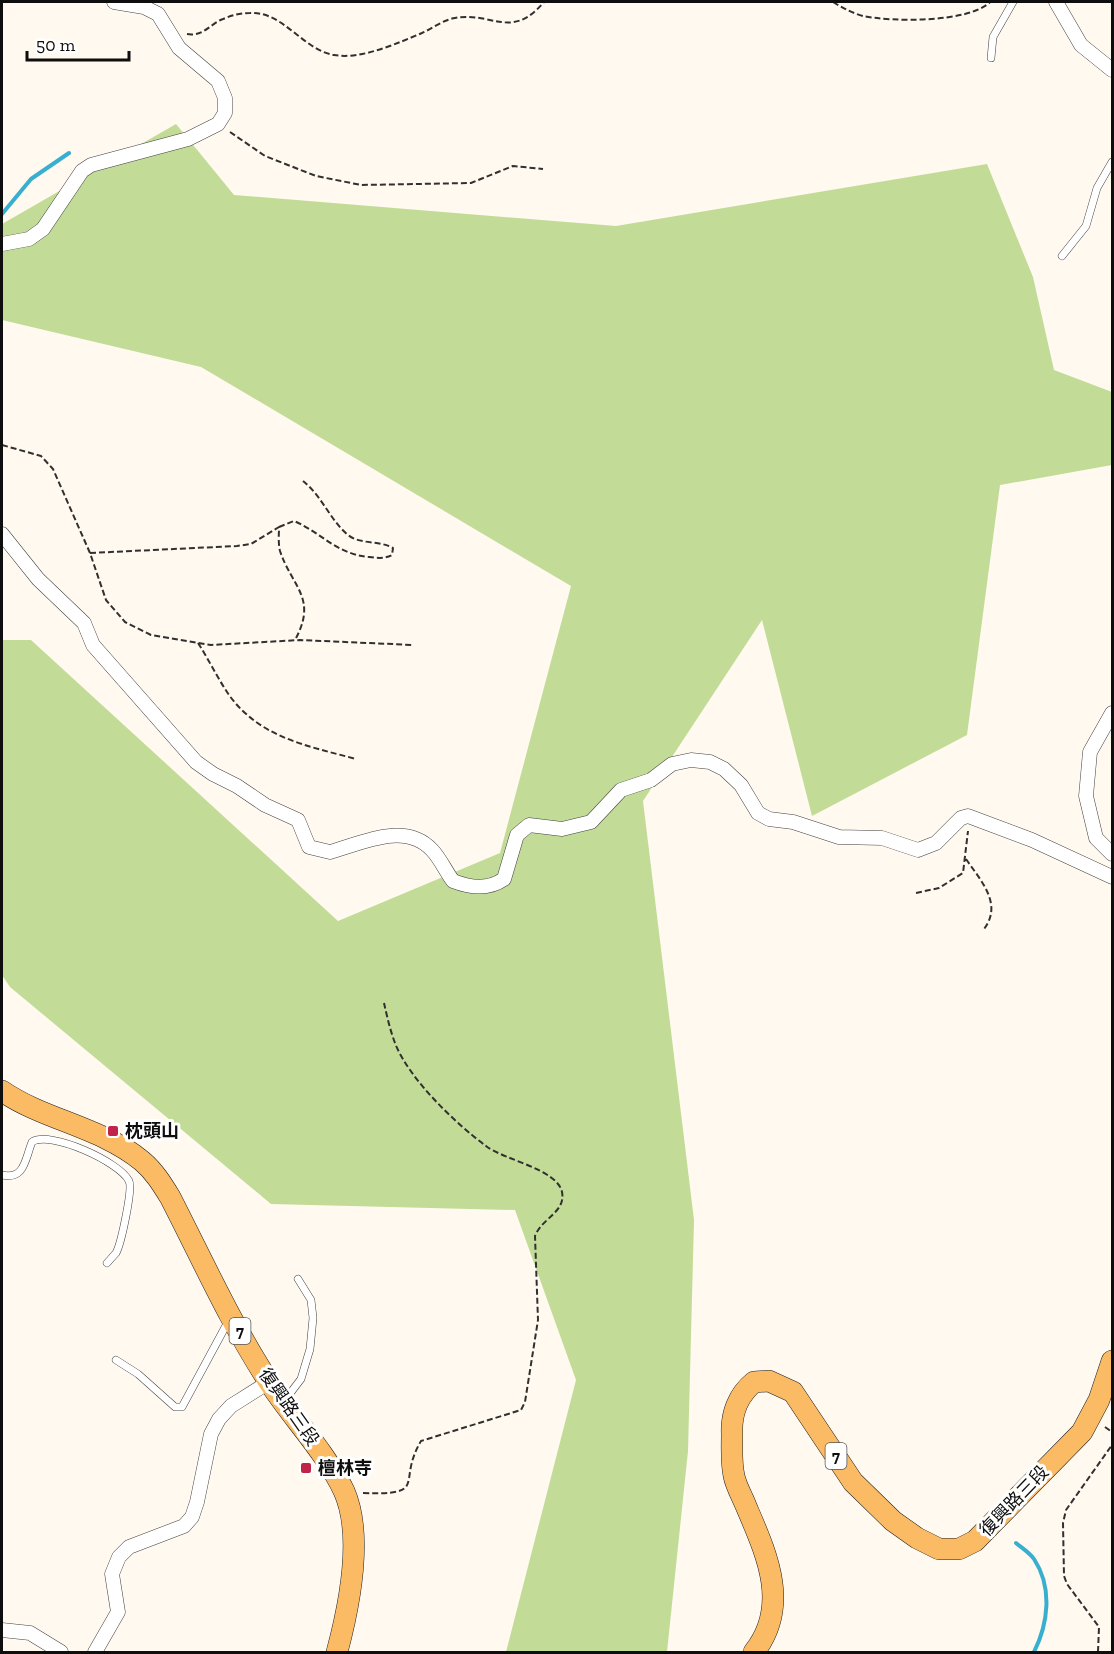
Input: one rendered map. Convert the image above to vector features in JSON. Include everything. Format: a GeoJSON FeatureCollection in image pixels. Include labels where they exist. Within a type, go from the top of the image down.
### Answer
{"type":"FeatureCollection","features":[{"type":"Feature","properties":{"kind":"main road","name":"復興路三段"},"geometry":{"type":"LineString","coordinates":[[2,1091],[111,1142],[141,1160],[156,1175],[171,1197],[231,1315],[269,1382],[327,1462],[345,1493],[352,1523],[353,1559],[348,1611],[337,1653]]}},
{"type":"Feature","properties":{"kind":"main road","name":"復興路三段"},"geometry":{"type":"LineString","coordinates":[[754,1653],[763,1641],[771,1616],[774,1585],[769,1561],[734,1477],[731,1423],[739,1400],[754,1382],[769,1381],[793,1392],[853,1482],[893,1521],[917,1538],[939,1549],[959,1549],[975,1541],[1082,1432],[1099,1400],[1113,1361]]}},
{"type":"Feature","properties":{"kind":"street"},"geometry":{"type":"LineString","coordinates":[[2,244],[29,239],[43,229],[82,171],[91,165],[188,139],[218,124],[225,113],[225,98],[218,81],[179,48],[158,14],[144,6],[114,2]]}},
{"type":"Feature","properties":{"kind":"street"},"geometry":{"type":"LineString","coordinates":[[1056,2],[1082,45],[1113,70]]}},
{"type":"Feature","properties":{"kind":"street"},"geometry":{"type":"LineString","coordinates":[[2,534],[38,579],[84,623],[93,645],[196,762],[237,786],[265,806],[298,820],[309,847],[320,851],[330,852],[391,834],[405,835],[432,849],[453,881],[479,888],[495,885],[504,879],[517,835],[529,825],[562,829],[591,822],[621,790],[651,780],[672,764],[691,760],[710,762],[724,769],[741,785],[758,813],[769,819],[793,822],[839,837],[882,838],[918,850],[936,843],[961,818],[968,816],[1032,840],[1113,877]]}},
{"type":"Feature","properties":{"kind":"street"},"geometry":{"type":"LineString","coordinates":[[1113,713],[1090,752],[1086,796],[1096,838],[1113,854]]}},
{"type":"Feature","properties":{"kind":"street"},"geometry":{"type":"LineString","coordinates":[[95,1653],[118,1612],[112,1574],[119,1557],[129,1547],[184,1526],[192,1517],[211,1434],[219,1419],[231,1406],[269,1382]]}},
{"type":"Feature","properties":{"kind":"street"},"geometry":{"type":"LineString","coordinates":[[2,1630],[30,1633],[61,1653]]}},
{"type":"Feature","properties":{"kind":"lane"},"geometry":{"type":"LineString","coordinates":[[991,58],[993,37],[1013,2]]}},
{"type":"Feature","properties":{"kind":"lane"},"geometry":{"type":"LineString","coordinates":[[1062,256],[1086,226],[1098,188],[1113,162]]}},
{"type":"Feature","properties":{"kind":"lane"},"geometry":{"type":"LineString","coordinates":[[2,1175],[15,1176],[20,1173],[32,1142],[37,1138],[57,1141],[118,1168],[130,1182],[131,1200],[124,1215],[120,1242],[107,1263]]}},
{"type":"Feature","properties":{"kind":"lane"},"geometry":{"type":"LineString","coordinates":[[284,1402],[301,1379],[310,1349],[313,1318],[311,1300],[298,1279]]}},
{"type":"Feature","properties":{"kind":"lane"},"geometry":{"type":"LineString","coordinates":[[116,1360],[138,1374],[175,1407],[182,1407],[231,1315]]}},
{"type":"Feature","properties":{"kind":"path"},"geometry":{"type":"LineString","coordinates":[[182,33],[196,35],[221,19],[252,12],[276,20],[323,53],[351,56],[424,33],[453,18],[464,17],[504,23],[517,21],[529,16],[544,2]]}},
{"type":"Feature","properties":{"kind":"path"},"geometry":{"type":"LineString","coordinates":[[833,2],[863,16],[887,18],[944,18],[971,13],[990,2]]}},
{"type":"Feature","properties":{"kind":"path"},"geometry":{"type":"LineString","coordinates":[[218,124],[265,156],[316,176],[361,185],[471,183],[513,166],[543,169]]}},
{"type":"Feature","properties":{"kind":"path"},"geometry":{"type":"LineString","coordinates":[[2,445],[41,456],[53,469],[90,553],[106,600],[126,622],[151,634],[211,645],[295,640],[413,645]]}},
{"type":"Feature","properties":{"kind":"path"},"geometry":{"type":"LineString","coordinates":[[90,553],[251,544],[279,526],[294,521],[343,552],[355,556],[387,558],[392,555],[393,548],[387,545],[351,537],[313,489],[303,481]]}},
{"type":"Feature","properties":{"kind":"path"},"geometry":{"type":"LineString","coordinates":[[279,526],[279,549],[301,591],[304,610],[303,626],[295,640]]}},
{"type":"Feature","properties":{"kind":"path"},"geometry":{"type":"LineString","coordinates":[[198,643],[230,696],[259,725],[290,742],[356,759]]}},
{"type":"Feature","properties":{"kind":"path"},"geometry":{"type":"LineString","coordinates":[[916,893],[939,888],[954,881],[963,873],[968,816]]}},
{"type":"Feature","properties":{"kind":"path"},"geometry":{"type":"LineString","coordinates":[[966,859],[990,897],[990,921],[984,929]]}},
{"type":"Feature","properties":{"kind":"path"},"geometry":{"type":"LineString","coordinates":[[345,1493],[399,1493],[407,1487],[416,1450],[422,1441],[521,1410],[525,1402],[538,1320],[535,1236],[539,1225],[562,1203],[559,1182],[549,1175],[487,1147],[424,1087],[396,1044],[384,1003]]}},
{"type":"Feature","properties":{"kind":"path"},"geometry":{"type":"LineString","coordinates":[[1098,1653],[1099,1627],[1067,1584],[1064,1576],[1063,1522],[1071,1501],[1113,1445]]}},
{"type":"Feature","properties":{"kind":"green space"},"geometry":{"type":"Polygon","coordinates":[[[176,124],[234,195],[616,226],[987,164],[1033,277],[1054,370],[1112,392],[1112,465],[1000,485],[967,735],[812,816],[762,620],[643,801],[694,1220],[688,1451],[667,1652],[506,1652],[576,1380],[515,1210],[271,1204],[10,987],[2,975],[2,640],[31,640],[338,921],[500,853],[571,586],[201,367],[2,320],[2,224],[176,124]]]}},
{"type":"Feature","properties":{"kind":"waterway"},"geometry":{"type":"LineString","coordinates":[[2,214],[31,179],[69,153]]}},
{"type":"Feature","properties":{"kind":"waterway"},"geometry":{"type":"LineString","coordinates":[[1016,1543],[1034,1559],[1040,1570],[1046,1594],[1043,1630],[1034,1652]]}},
{"type":"Feature","properties":{"kind":"place","name":"枕頭山"},"geometry":{"type":"Point","coordinates":[113,1131]}},
{"type":"Feature","properties":{"kind":"place","name":"檀林寺"},"geometry":{"type":"Point","coordinates":[306,1468]}}]}
